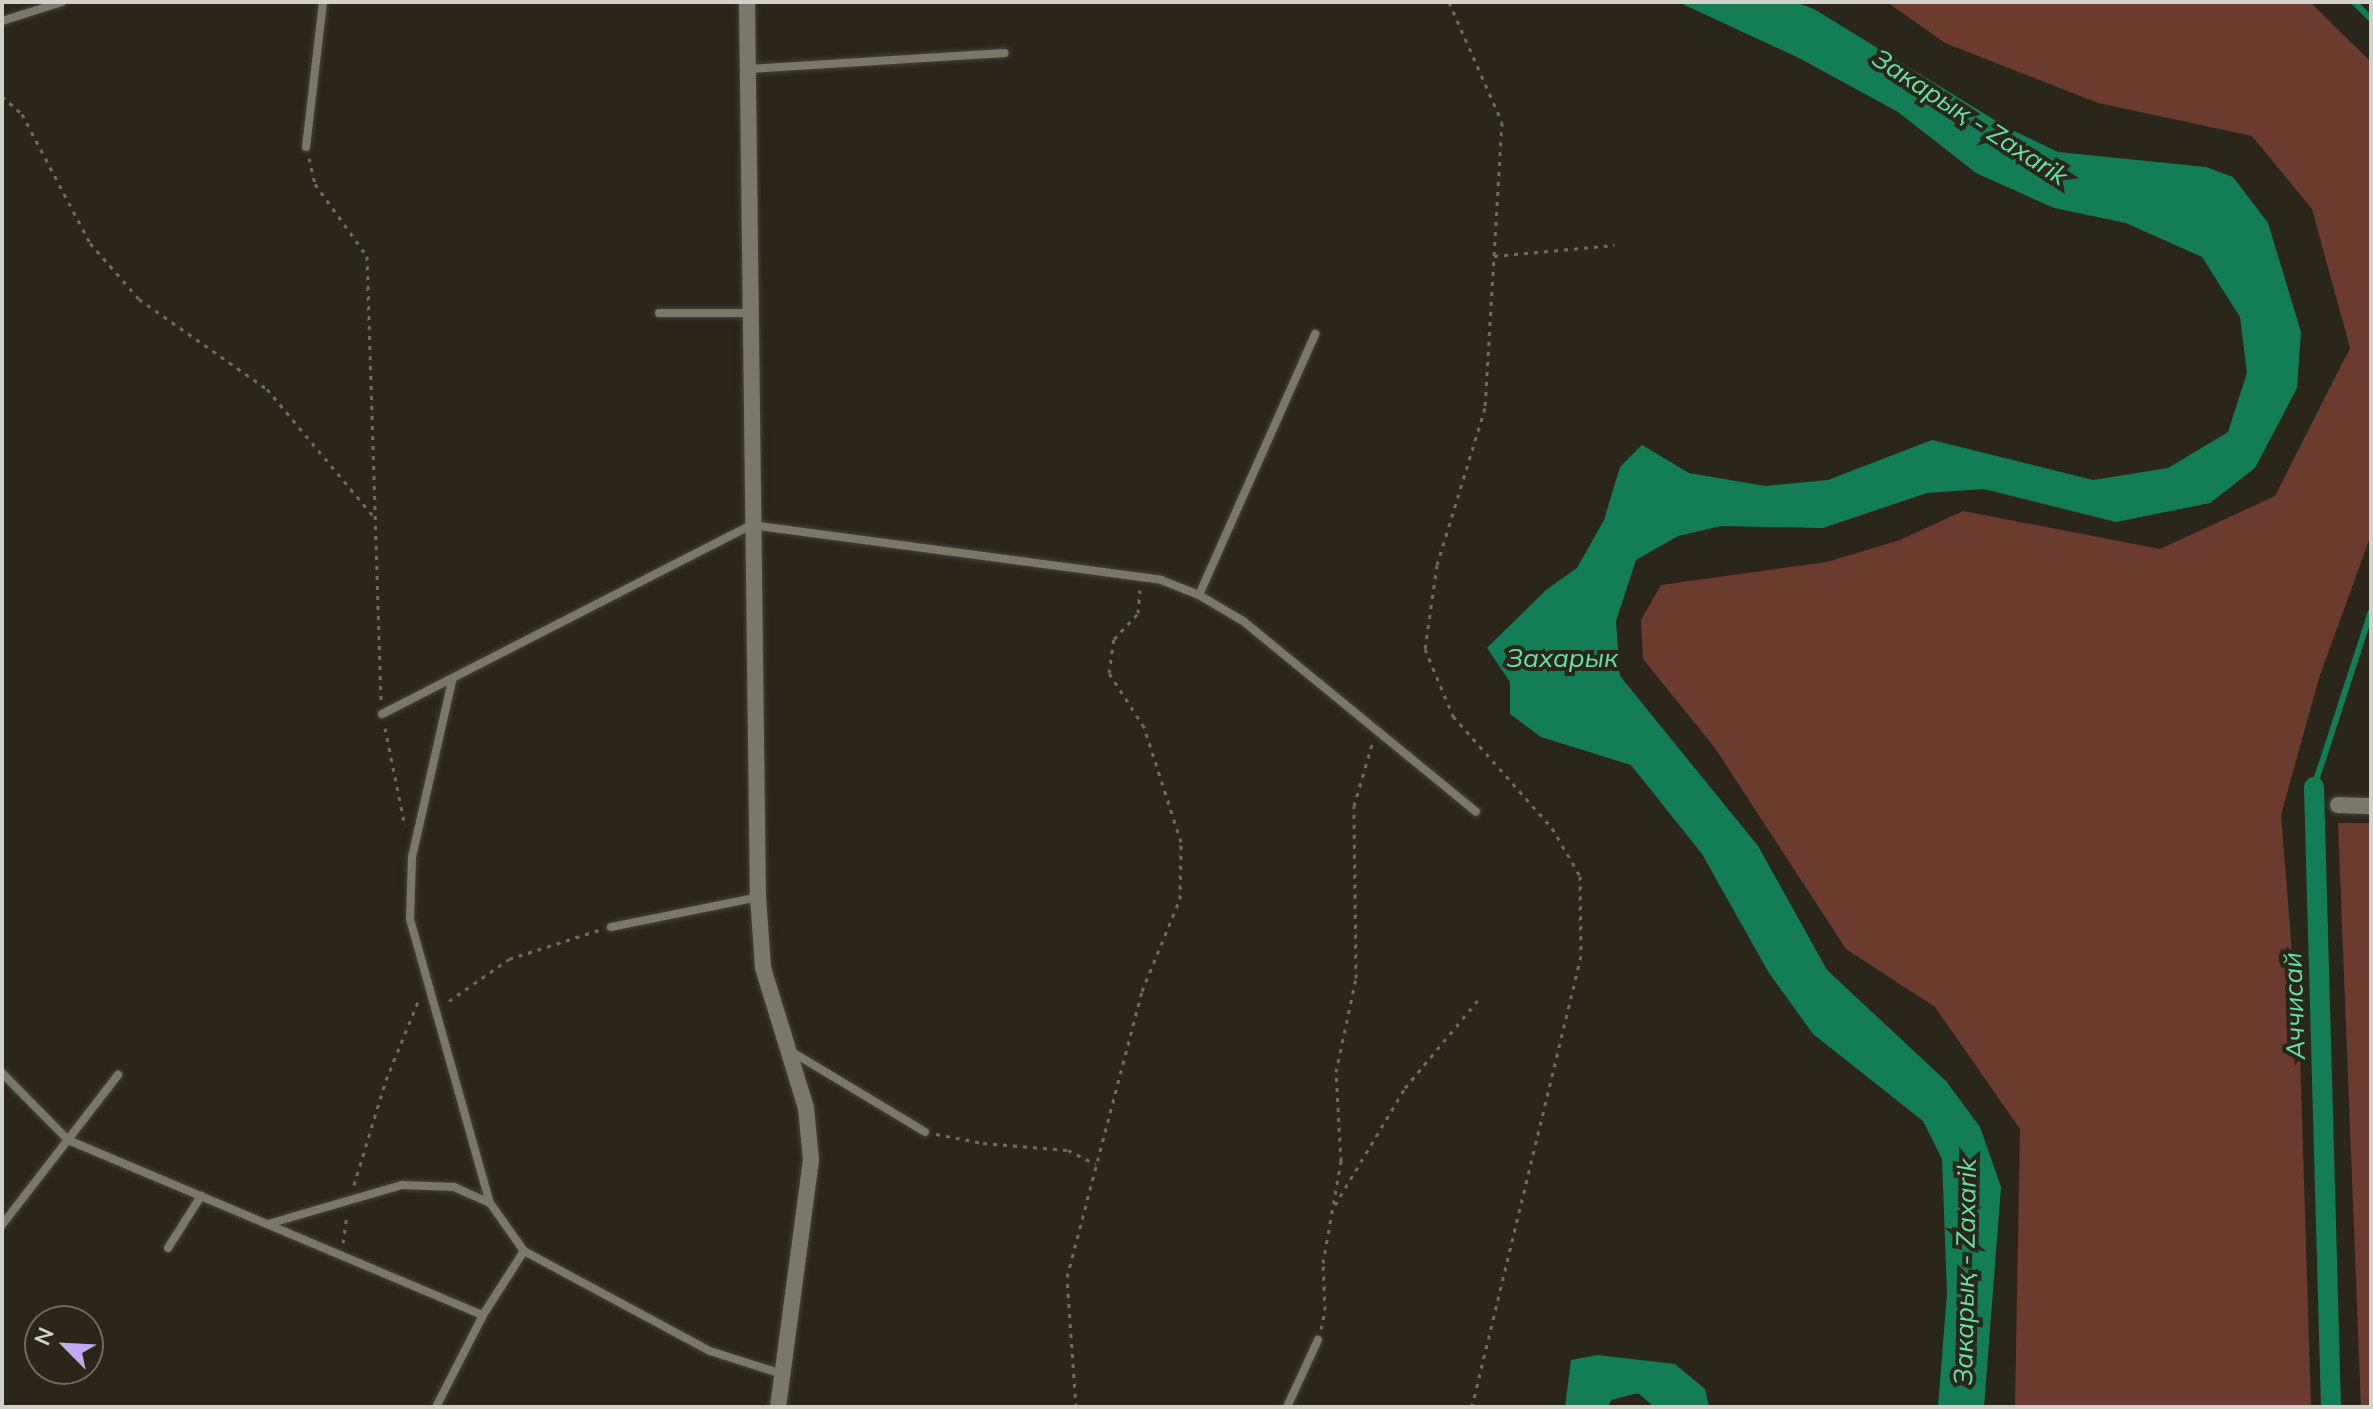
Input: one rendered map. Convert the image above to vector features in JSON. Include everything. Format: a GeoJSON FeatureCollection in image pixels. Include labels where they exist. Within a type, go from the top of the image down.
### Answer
{"type":"FeatureCollection","features":[{"type":"Feature","properties":{"kind":"street"},"geometry":{"type":"LineString","coordinates":[[747,2],[751,525],[758,896],[763,968],[806,1108],[811,1160],[778,1407]]}},
{"type":"Feature","properties":{"kind":"street"},"geometry":{"type":"LineString","coordinates":[[2338,805],[2371,806]]}},
{"type":"Feature","properties":{"kind":"lane"},"geometry":{"type":"LineString","coordinates":[[2,21],[62,2]]}},
{"type":"Feature","properties":{"kind":"lane"},"geometry":{"type":"LineString","coordinates":[[306,147],[323,2]]}},
{"type":"Feature","properties":{"kind":"lane"},"geometry":{"type":"LineString","coordinates":[[748,69],[1004,53]]}},
{"type":"Feature","properties":{"kind":"lane"},"geometry":{"type":"LineString","coordinates":[[659,313],[750,313]]}},
{"type":"Feature","properties":{"kind":"lane"},"geometry":{"type":"LineString","coordinates":[[1199,595],[1315,334]]}},
{"type":"Feature","properties":{"kind":"lane"},"geometry":{"type":"LineString","coordinates":[[382,714],[452,681],[751,525],[1161,580],[1199,595],[1243,621],[1476,812]]}},
{"type":"Feature","properties":{"kind":"lane"},"geometry":{"type":"LineString","coordinates":[[452,681],[412,857],[410,919],[490,1203],[524,1251],[710,1351],[783,1374]]}},
{"type":"Feature","properties":{"kind":"lane"},"geometry":{"type":"LineString","coordinates":[[611,927],[758,896]]}},
{"type":"Feature","properties":{"kind":"lane"},"geometry":{"type":"LineString","coordinates":[[788,1050],[925,1132]]}},
{"type":"Feature","properties":{"kind":"lane"},"geometry":{"type":"LineString","coordinates":[[2,1073],[68,1140],[483,1315]]}},
{"type":"Feature","properties":{"kind":"lane"},"geometry":{"type":"LineString","coordinates":[[2,1225],[118,1075]]}},
{"type":"Feature","properties":{"kind":"lane"},"geometry":{"type":"LineString","coordinates":[[267,1224],[402,1185],[454,1187],[490,1203]]}},
{"type":"Feature","properties":{"kind":"lane"},"geometry":{"type":"LineString","coordinates":[[168,1248],[201,1196]]}},
{"type":"Feature","properties":{"kind":"lane"},"geometry":{"type":"LineString","coordinates":[[436,1407],[483,1315],[524,1251]]}},
{"type":"Feature","properties":{"kind":"lane"},"geometry":{"type":"LineString","coordinates":[[1287,1407],[1318,1340]]}},
{"type":"Feature","properties":{"kind":"path"},"geometry":{"type":"LineString","coordinates":[[1449,2],[1502,122],[1485,408],[1437,565],[1425,649],[1453,716],[1552,828],[1580,876],[1581,956],[1472,1407]]}},
{"type":"Feature","properties":{"kind":"path"},"geometry":{"type":"LineString","coordinates":[[2,96],[22,114],[90,243],[139,299],[267,389],[375,518]]}},
{"type":"Feature","properties":{"kind":"path"},"geometry":{"type":"LineString","coordinates":[[306,147],[315,184],[367,256],[382,714],[406,829]]}},
{"type":"Feature","properties":{"kind":"path"},"geometry":{"type":"LineString","coordinates":[[1494,256],[1615,245]]}},
{"type":"Feature","properties":{"kind":"path"},"geometry":{"type":"LineString","coordinates":[[1076,1407],[1067,1277],[1142,991],[1180,899],[1181,842],[1144,727],[1109,673],[1114,639],[1138,613],[1141,577]]}},
{"type":"Feature","properties":{"kind":"path"},"geometry":{"type":"LineString","coordinates":[[1318,1340],[1325,1310],[1323,1263],[1341,1161],[1336,1072],[1356,978],[1354,806],[1376,730]]}},
{"type":"Feature","properties":{"kind":"path"},"geometry":{"type":"LineString","coordinates":[[436,1010],[509,959],[611,927]]}},
{"type":"Feature","properties":{"kind":"path"},"geometry":{"type":"LineString","coordinates":[[341,1255],[349,1201],[386,1080],[427,979]]}},
{"type":"Feature","properties":{"kind":"path"},"geometry":{"type":"LineString","coordinates":[[1333,1209],[1405,1088],[1478,1000]]}},
{"type":"Feature","properties":{"kind":"path"},"geometry":{"type":"LineString","coordinates":[[925,1132],[983,1143],[1068,1150],[1097,1165]]}},
{"type":"Feature","properties":{"kind":"shaded area"},"geometry":{"type":"Polygon","coordinates":[[[1887,2],[2310,2],[2371,62],[2371,535],[2319,678],[2281,815],[2300,1053],[2311,1407],[2015,1407],[2020,1129],[1935,1007],[1846,949],[1715,748],[1643,659],[1641,620],[1661,585],[1827,562],[1900,540],[1963,511],[2160,549],[2275,496],[2350,348],[2312,209],[2252,136],[2098,103],[1945,43],[1887,2]]]}},
{"type":"Feature","properties":{"kind":"shaded area"},"geometry":{"type":"Polygon","coordinates":[[[2338,823],[2371,823],[2371,1407],[2361,1407],[2338,823]]]}},
{"type":"Feature","properties":{"kind":"water","name":"Захарык"},"geometry":{"type":"Polygon","coordinates":[[[1678,2],[1795,2],[1814,9],[2006,127],[2058,152],[2206,167],[2233,177],[2268,223],[2301,332],[2297,388],[2255,468],[2210,503],[2116,522],[1984,489],[1927,493],[1823,528],[1721,526],[1678,536],[1636,560],[1616,621],[1620,676],[1758,846],[1827,970],[1946,1081],[1980,1127],[2001,1187],[1984,1407],[1938,1407],[1947,1293],[1942,1159],[1923,1121],[1813,1034],[1769,973],[1702,854],[1631,765],[1541,737],[1510,714],[1510,682],[1487,648],[1546,590],[1577,568],[1604,520],[1620,467],[1642,445],[1689,473],[1765,486],[1828,480],[1932,440],[2093,480],[2168,468],[2228,432],[2247,373],[2240,317],[2202,257],[2126,223],[2054,208],[1976,173],[1898,112],[1799,58],[1678,2]]]}},
{"type":"Feature","properties":{"kind":"water"},"geometry":{"type":"Polygon","coordinates":[[[1597,1355],[1675,1364],[1705,1389],[1709,1407],[1654,1407],[1638,1393],[1611,1400],[1608,1407],[1565,1407],[1571,1360],[1597,1355]]]}},
{"type":"Feature","properties":{"kind":"waterway","name":"Аччисай"},"geometry":{"type":"LineString","coordinates":[[2354,2],[2371,19]]}},
{"type":"Feature","properties":{"kind":"waterway","name":"Аччисай"},"geometry":{"type":"LineString","coordinates":[[2314,787],[2371,612]]}},
{"type":"Feature","properties":{"kind":"waterway","name":"Аччисай"},"geometry":{"type":"LineString","coordinates":[[2314,787],[2331,1407]]}},
{"type":"Feature","properties":{"kind":"water label","name":"Закарық - Zaxarik"},"geometry":{"type":"Point","coordinates":[1970,117]}},
{"type":"Feature","properties":{"kind":"water label","name":"Закарық - Zaxarik"},"geometry":{"type":"Point","coordinates":[1965,1272]}}]}
